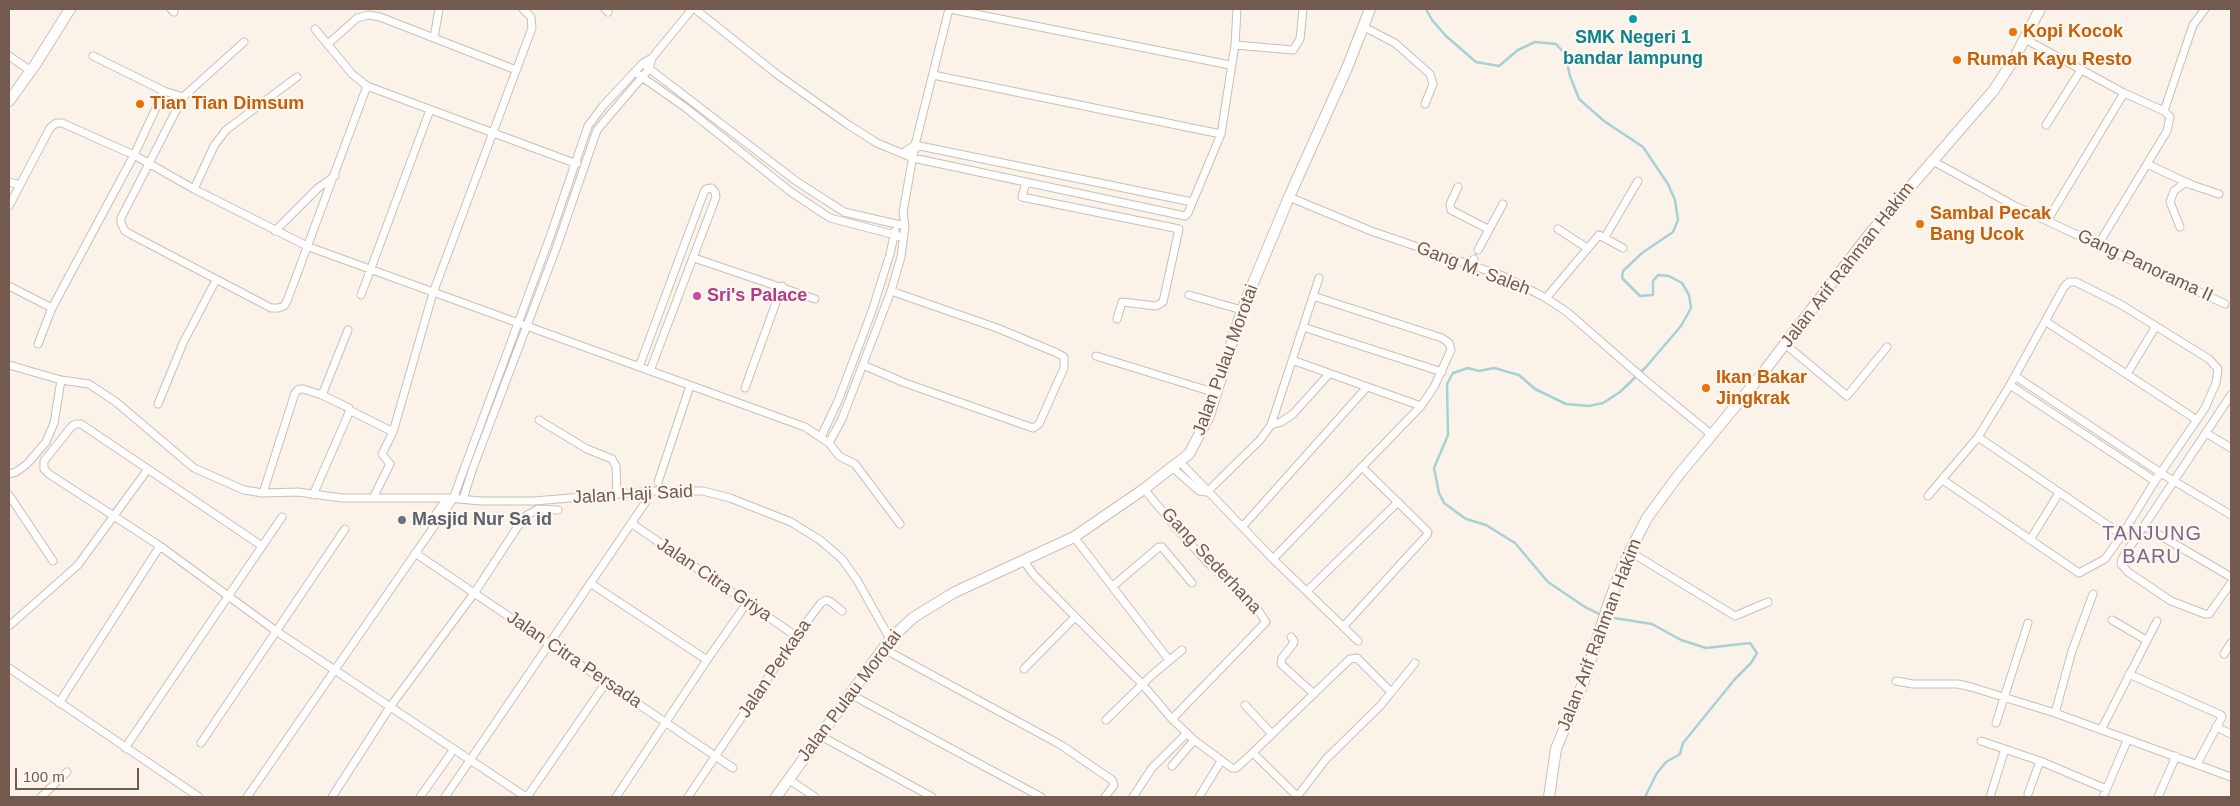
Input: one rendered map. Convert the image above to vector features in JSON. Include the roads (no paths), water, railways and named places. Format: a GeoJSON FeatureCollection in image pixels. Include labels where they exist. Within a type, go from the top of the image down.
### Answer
{"type":"FeatureCollection","features":[{"type":"Feature","properties":{"kind":"street"},"geometry":{"type":"LineString","coordinates":[[434,38],[439,9]]}},
{"type":"Feature","properties":{"kind":"street"},"geometry":{"type":"LineString","coordinates":[[373,498],[390,464],[382,454],[393,432],[432,293],[532,28],[531,17],[523,9]]}},
{"type":"Feature","properties":{"kind":"street"},"geometry":{"type":"LineString","coordinates":[[246,797],[415,553],[450,499],[551,234],[588,126],[603,106],[643,64],[652,58],[694,9],[778,75],[840,118],[877,142],[914,158],[1185,216]]}},
{"type":"Feature","properties":{"kind":"street"},"geometry":{"type":"LineString","coordinates":[[821,437],[838,401],[872,311],[895,234],[896,224],[903,212],[915,145],[950,9],[1230,65]]}},
{"type":"Feature","properties":{"kind":"street"},"geometry":{"type":"LineString","coordinates":[[1117,319],[1122,302],[1156,306],[1163,302],[1179,228],[1188,213],[1221,134],[1230,65],[1235,45],[1238,9]]}},
{"type":"Feature","properties":{"kind":"street"},"geometry":{"type":"LineString","coordinates":[[1235,45],[1293,50],[1300,40],[1302,9]]}},
{"type":"Feature","properties":{"kind":"street","name":"Jalan Pulau Morotai"},"geometry":{"type":"LineString","coordinates":[[776,797],[890,639],[914,617],[955,592],[1074,537],[1177,466],[1189,454],[1209,416],[1242,310],[1289,197],[1326,118],[1370,9]]}},
{"type":"Feature","properties":{"kind":"street","name":"Jalan Arif Rahman Hakim"},"geometry":{"type":"LineString","coordinates":[[1549,797],[1556,749],[1584,681],[1608,605],[1630,551],[1658,502],[1785,344],[1867,237],[1931,160],[1994,90],[2025,39],[2040,9]]}},
{"type":"Feature","properties":{"kind":"street"},"geometry":{"type":"LineString","coordinates":[[2164,110],[2193,25],[2205,9]]}},
{"type":"Feature","properties":{"kind":"street"},"geometry":{"type":"LineString","coordinates":[[9,101],[31,71],[66,10]]}},
{"type":"Feature","properties":{"kind":"street"},"geometry":{"type":"LineString","coordinates":[[328,44],[357,18],[369,15],[380,17],[516,70]]}},
{"type":"Feature","properties":{"kind":"street"},"geometry":{"type":"LineString","coordinates":[[1364,27],[1395,43],[1430,74],[1433,84],[1425,104]]}},
{"type":"Feature","properties":{"kind":"street"},"geometry":{"type":"LineString","coordinates":[[315,28],[352,74],[367,86],[491,134],[584,166]]}},
{"type":"Feature","properties":{"kind":"street"},"geometry":{"type":"LineString","coordinates":[[2025,39],[2124,93],[2164,110],[2170,117],[2169,126],[2148,164],[2098,245]]}},
{"type":"Feature","properties":{"kind":"street"},"geometry":{"type":"LineString","coordinates":[[244,42],[182,97],[121,218],[125,230],[216,280],[272,308],[284,306],[287,301],[309,247],[367,86]]}},
{"type":"Feature","properties":{"kind":"street"},"geometry":{"type":"LineString","coordinates":[[9,56],[31,71]]}},
{"type":"Feature","properties":{"kind":"street"},"geometry":{"type":"LineString","coordinates":[[93,56],[164,91],[182,97]]}},
{"type":"Feature","properties":{"kind":"street"},"geometry":{"type":"LineString","coordinates":[[463,499],[597,130],[650,69],[652,58]]}},
{"type":"Feature","properties":{"kind":"street"},"geometry":{"type":"LineString","coordinates":[[643,64],[796,181],[844,212],[905,226]]}},
{"type":"Feature","properties":{"kind":"street"},"geometry":{"type":"LineString","coordinates":[[2046,125],[2081,70]]}},
{"type":"Feature","properties":{"kind":"street"},"geometry":{"type":"LineString","coordinates":[[635,72],[686,108],[791,192],[830,218],[903,237]]}},
{"type":"Feature","properties":{"kind":"street"},"geometry":{"type":"LineString","coordinates":[[933,75],[1221,134]]}},
{"type":"Feature","properties":{"kind":"street"},"geometry":{"type":"LineString","coordinates":[[194,189],[214,146],[226,130],[297,77]]}},
{"type":"Feature","properties":{"kind":"street"},"geometry":{"type":"LineString","coordinates":[[38,344],[52,308],[134,155],[164,91]]}},
{"type":"Feature","properties":{"kind":"street"},"geometry":{"type":"LineString","coordinates":[[2047,221],[2124,93]]}},
{"type":"Feature","properties":{"kind":"street"},"geometry":{"type":"LineString","coordinates":[[361,295],[430,110]]}},
{"type":"Feature","properties":{"kind":"street"},"geometry":{"type":"LineString","coordinates":[[9,206],[50,128],[56,123],[62,124],[134,155],[194,189],[309,247],[805,427],[829,443],[839,456],[855,464],[900,524]]}},
{"type":"Feature","properties":{"kind":"street"},"geometry":{"type":"LineString","coordinates":[[903,153],[915,145],[1192,202]]}},
{"type":"Feature","properties":{"kind":"street","name":"Gang Panorama II"},"geometry":{"type":"LineString","coordinates":[[1931,160],[2013,205],[2225,304]]}},
{"type":"Feature","properties":{"kind":"street"},"geometry":{"type":"LineString","coordinates":[[2148,164],[2195,186],[2219,194]]}},
{"type":"Feature","properties":{"kind":"street"},"geometry":{"type":"LineString","coordinates":[[275,231],[318,188],[334,176]]}},
{"type":"Feature","properties":{"kind":"street"},"geometry":{"type":"LineString","coordinates":[[1605,237],[1638,181]]}},
{"type":"Feature","properties":{"kind":"street"},"geometry":{"type":"LineString","coordinates":[[9,182],[20,185]]}},
{"type":"Feature","properties":{"kind":"street"},"geometry":{"type":"LineString","coordinates":[[1026,182],[1022,197],[1179,228]]}},
{"type":"Feature","properties":{"kind":"street"},"geometry":{"type":"LineString","coordinates":[[2180,227],[2170,202],[2174,191],[2186,182]]}},
{"type":"Feature","properties":{"kind":"street"},"geometry":{"type":"LineString","coordinates":[[1458,187],[1450,204],[1451,210],[1488,229]]}},
{"type":"Feature","properties":{"kind":"street"},"geometry":{"type":"LineString","coordinates":[[639,367],[704,192],[706,189],[712,188],[716,192],[716,197],[650,371]]}},
{"type":"Feature","properties":{"kind":"street","name":"Gang M. Saleh"},"geometry":{"type":"LineString","coordinates":[[1289,197],[1371,232],[1472,262],[1546,298],[1567,312],[1712,435]]}},
{"type":"Feature","properties":{"kind":"street"},"geometry":{"type":"LineString","coordinates":[[1478,250],[1503,204]]}},
{"type":"Feature","properties":{"kind":"street"},"geometry":{"type":"LineString","coordinates":[[829,443],[842,419],[891,291],[901,257],[905,226],[903,212]]}},
{"type":"Feature","properties":{"kind":"street"},"geometry":{"type":"LineString","coordinates":[[1558,229],[1587,248]]}},
{"type":"Feature","properties":{"kind":"street"},"geometry":{"type":"LineString","coordinates":[[1546,298],[1599,235],[1623,248]]}},
{"type":"Feature","properties":{"kind":"street"},"geometry":{"type":"LineString","coordinates":[[694,258],[782,286],[815,299]]}},
{"type":"Feature","properties":{"kind":"street"},"geometry":{"type":"LineString","coordinates":[[1207,492],[1260,440],[1271,425],[1319,278]]}},
{"type":"Feature","properties":{"kind":"street"},"geometry":{"type":"LineString","coordinates":[[158,404],[183,343],[216,280]]}},
{"type":"Feature","properties":{"kind":"street"},"geometry":{"type":"LineString","coordinates":[[1928,496],[1978,437],[2010,385],[2064,287],[2072,281],[2107,297],[2156,326],[2209,359],[2218,369],[2211,397],[2162,474],[2155,481],[2122,535],[2105,559],[2079,573],[1943,480]]}},
{"type":"Feature","properties":{"kind":"street"},"geometry":{"type":"LineString","coordinates":[[9,286],[52,308]]}},
{"type":"Feature","properties":{"kind":"street"},"geometry":{"type":"LineString","coordinates":[[745,388],[782,286]]}},
{"type":"Feature","properties":{"kind":"street"},"geometry":{"type":"LineString","coordinates":[[863,365],[914,387],[1033,428],[1039,424],[1064,368],[1064,357],[1057,353],[996,328],[891,291]]}},
{"type":"Feature","properties":{"kind":"street"},"geometry":{"type":"LineString","coordinates":[[1189,295],[1242,310]]}},
{"type":"Feature","properties":{"kind":"street"},"geometry":{"type":"LineString","coordinates":[[1273,559],[1421,406],[1434,387],[1452,350],[1449,342],[1446,340],[1313,296]]}},
{"type":"Feature","properties":{"kind":"street"},"geometry":{"type":"LineString","coordinates":[[2045,321],[2197,420]]}},
{"type":"Feature","properties":{"kind":"street"},"geometry":{"type":"LineString","coordinates":[[2127,374],[2156,326]]}},
{"type":"Feature","properties":{"kind":"street"},"geometry":{"type":"LineString","coordinates":[[1303,327],[1442,372]]}},
{"type":"Feature","properties":{"kind":"street"},"geometry":{"type":"LineString","coordinates":[[322,395],[348,330]]}},
{"type":"Feature","properties":{"kind":"street"},"geometry":{"type":"LineString","coordinates":[[1785,344],[1846,396],[1887,347]]}},
{"type":"Feature","properties":{"kind":"street"},"geometry":{"type":"LineString","coordinates":[[1096,356],[1216,393]]}},
{"type":"Feature","properties":{"kind":"street"},"geometry":{"type":"LineString","coordinates":[[1292,360],[1421,406]]}},
{"type":"Feature","properties":{"kind":"street","name":"Jalan Haji Said"},"geometry":{"type":"LineString","coordinates":[[9,365],[61,380],[89,384],[116,402],[194,468],[244,490],[263,493],[298,492],[314,495],[373,498],[534,501],[654,491],[703,491],[730,498],[791,522],[820,540],[842,559],[857,580],[890,639]]}},
{"type":"Feature","properties":{"kind":"street"},"geometry":{"type":"LineString","coordinates":[[1271,425],[1281,422],[1293,414],[1330,374]]}},
{"type":"Feature","properties":{"kind":"street"},"geometry":{"type":"LineString","coordinates":[[2015,376],[2162,474],[2231,515]]}},
{"type":"Feature","properties":{"kind":"street"},"geometry":{"type":"LineString","coordinates":[[9,474],[16,472],[27,464],[46,442],[54,423],[61,380]]}},
{"type":"Feature","properties":{"kind":"street"},"geometry":{"type":"LineString","coordinates":[[2010,385],[2155,481]]}},
{"type":"Feature","properties":{"kind":"street"},"geometry":{"type":"LineString","coordinates":[[658,482],[690,386]]}},
{"type":"Feature","properties":{"kind":"street"},"geometry":{"type":"LineString","coordinates":[[1243,526],[1367,387]]}},
{"type":"Feature","properties":{"kind":"street"},"geometry":{"type":"LineString","coordinates":[[263,493],[290,407],[299,389],[322,395],[393,432]]}},
{"type":"Feature","properties":{"kind":"street"},"geometry":{"type":"LineString","coordinates":[[2231,395],[2173,480],[2122,559],[2121,564],[2128,572],[2171,601],[2205,614],[2209,614],[2231,583]]}},
{"type":"Feature","properties":{"kind":"street"},"geometry":{"type":"LineString","coordinates":[[314,495],[346,425],[349,409]]}},
{"type":"Feature","properties":{"kind":"street"},"geometry":{"type":"LineString","coordinates":[[539,420],[587,449],[612,460],[616,466],[617,494]]}},
{"type":"Feature","properties":{"kind":"street"},"geometry":{"type":"LineString","coordinates":[[262,546],[81,424],[72,426],[44,461],[44,469],[49,474],[160,546],[276,631],[335,668],[390,708],[526,797],[607,681]]}},
{"type":"Feature","properties":{"kind":"street"},"geometry":{"type":"LineString","coordinates":[[2206,433],[2231,448]]}},
{"type":"Feature","properties":{"kind":"street"},"geometry":{"type":"LineString","coordinates":[[1978,437],[2122,535]]}},
{"type":"Feature","properties":{"kind":"street"},"geometry":{"type":"LineString","coordinates":[[1177,466],[1204,485],[1207,492],[1243,526],[1273,559],[1358,641]]}},
{"type":"Feature","properties":{"kind":"street"},"geometry":{"type":"LineString","coordinates":[[1343,627],[1427,535],[1427,530],[1363,468]]}},
{"type":"Feature","properties":{"kind":"street"},"geometry":{"type":"LineString","coordinates":[[9,626],[78,565],[148,469]]}},
{"type":"Feature","properties":{"kind":"street","name":"Gang Sederhana"},"geometry":{"type":"LineString","coordinates":[[1144,489],[1208,563],[1258,610],[1266,622],[1172,719]]}},
{"type":"Feature","properties":{"kind":"street"},"geometry":{"type":"LineString","coordinates":[[2030,540],[2059,493]]}},
{"type":"Feature","properties":{"kind":"street"},"geometry":{"type":"LineString","coordinates":[[9,495],[53,561]]}},
{"type":"Feature","properties":{"kind":"street"},"geometry":{"type":"LineString","coordinates":[[1307,591],[1398,502]]}},
{"type":"Feature","properties":{"kind":"street"},"geometry":{"type":"LineString","coordinates":[[446,797],[469,759],[551,644],[645,503]]}},
{"type":"Feature","properties":{"kind":"street"},"geometry":{"type":"LineString","coordinates":[[332,797],[390,708],[475,592],[527,514],[538,509],[558,510]]}},
{"type":"Feature","properties":{"kind":"street"},"geometry":{"type":"LineString","coordinates":[[125,748],[282,516]]}},
{"type":"Feature","properties":{"kind":"street","name":"Jalan Citra Griya"},"geometry":{"type":"LineString","coordinates":[[631,523],[796,636]]}},
{"type":"Feature","properties":{"kind":"street"},"geometry":{"type":"LineString","coordinates":[[2144,526],[2231,577]]}},
{"type":"Feature","properties":{"kind":"street"},"geometry":{"type":"LineString","coordinates":[[201,743],[346,529]]}},
{"type":"Feature","properties":{"kind":"street"},"geometry":{"type":"LineString","coordinates":[[1074,537],[1169,660]]}},
{"type":"Feature","properties":{"kind":"street"},"geometry":{"type":"LineString","coordinates":[[58,702],[160,546]]}},
{"type":"Feature","properties":{"kind":"street"},"geometry":{"type":"LineString","coordinates":[[1113,586],[1159,547],[1162,547],[1192,583]]}},
{"type":"Feature","properties":{"kind":"street"},"geometry":{"type":"LineString","coordinates":[[1630,551],[1735,616],[1768,602]]}},
{"type":"Feature","properties":{"kind":"street","name":"Jalan Citra Persada"},"geometry":{"type":"LineString","coordinates":[[415,553],[607,681],[733,768]]}},
{"type":"Feature","properties":{"kind":"street"},"geometry":{"type":"LineString","coordinates":[[1023,560],[1075,617],[1143,685],[1172,719],[1194,740],[1228,766],[1236,768],[1353,658],[1357,658],[1391,692]]}},
{"type":"Feature","properties":{"kind":"street"},"geometry":{"type":"LineString","coordinates":[[590,583],[707,660]]}},
{"type":"Feature","properties":{"kind":"street"},"geometry":{"type":"LineString","coordinates":[[2055,713],[2072,651],[2093,594]]}},
{"type":"Feature","properties":{"kind":"street","name":"Jalan Perkasa"},"geometry":{"type":"LineString","coordinates":[[688,797],[796,636],[821,603],[826,600],[842,611]]}},
{"type":"Feature","properties":{"kind":"street"},"geometry":{"type":"LineString","coordinates":[[616,797],[747,603]]}},
{"type":"Feature","properties":{"kind":"street"},"geometry":{"type":"LineString","coordinates":[[1024,669],[1075,617]]}},
{"type":"Feature","properties":{"kind":"street"},"geometry":{"type":"LineString","coordinates":[[2112,620],[2146,640]]}},
{"type":"Feature","properties":{"kind":"street"},"geometry":{"type":"LineString","coordinates":[[2101,730],[2157,621]]}},
{"type":"Feature","properties":{"kind":"street"},"geometry":{"type":"LineString","coordinates":[[1996,723],[2028,623]]}},
{"type":"Feature","properties":{"kind":"street"},"geometry":{"type":"LineString","coordinates":[[1291,637],[1294,644],[1282,658],[1281,664],[1314,694]]}},
{"type":"Feature","properties":{"kind":"street"},"geometry":{"type":"LineString","coordinates":[[2224,654],[2231,643]]}},
{"type":"Feature","properties":{"kind":"street"},"geometry":{"type":"LineString","coordinates":[[884,649],[1061,744],[1112,780],[1114,785],[1105,797]]}},
{"type":"Feature","properties":{"kind":"street"},"geometry":{"type":"LineString","coordinates":[[1106,720],[1182,650]]}},
{"type":"Feature","properties":{"kind":"street"},"geometry":{"type":"LineString","coordinates":[[1253,753],[1297,797],[1326,759],[1380,706],[1415,663]]}},
{"type":"Feature","properties":{"kind":"street"},"geometry":{"type":"LineString","coordinates":[[9,668],[199,797]]}},
{"type":"Feature","properties":{"kind":"street"},"geometry":{"type":"LineString","coordinates":[[2129,674],[2221,715],[2222,717],[2197,764]]}},
{"type":"Feature","properties":{"kind":"street"},"geometry":{"type":"LineString","coordinates":[[1896,681],[1913,684],[1958,684],[2055,713],[2127,741],[2176,756],[2231,777]]}},
{"type":"Feature","properties":{"kind":"street"},"geometry":{"type":"LineString","coordinates":[[850,694],[1041,797]]}},
{"type":"Feature","properties":{"kind":"street"},"geometry":{"type":"LineString","coordinates":[[1245,705],[1272,734]]}},
{"type":"Feature","properties":{"kind":"street"},"geometry":{"type":"LineString","coordinates":[[2216,727],[2231,734]]}},
{"type":"Feature","properties":{"kind":"street"},"geometry":{"type":"LineString","coordinates":[[1133,797],[1152,768],[1187,733]]}},
{"type":"Feature","properties":{"kind":"street"},"geometry":{"type":"LineString","coordinates":[[819,735],[932,797]]}},
{"type":"Feature","properties":{"kind":"street"},"geometry":{"type":"LineString","coordinates":[[1172,766],[1194,740]]}},
{"type":"Feature","properties":{"kind":"street"},"geometry":{"type":"LineString","coordinates":[[1981,741],[2040,761],[2106,789]]}},
{"type":"Feature","properties":{"kind":"street"},"geometry":{"type":"LineString","coordinates":[[2103,797],[2127,741]]}},
{"type":"Feature","properties":{"kind":"street"},"geometry":{"type":"LineString","coordinates":[[1990,797],[2005,749]]}},
{"type":"Feature","properties":{"kind":"street"},"geometry":{"type":"LineString","coordinates":[[420,797],[456,750]]}},
{"type":"Feature","properties":{"kind":"street"},"geometry":{"type":"LineString","coordinates":[[2158,797],[2176,756]]}},
{"type":"Feature","properties":{"kind":"street"},"geometry":{"type":"LineString","coordinates":[[1199,797],[1222,761]]}},
{"type":"Feature","properties":{"kind":"street"},"geometry":{"type":"LineString","coordinates":[[2028,794],[2040,761]]}},
{"type":"Feature","properties":{"kind":"street"},"geometry":{"type":"LineString","coordinates":[[41,797],[67,772]]}},
{"type":"Feature","properties":{"kind":"street"},"geometry":{"type":"LineString","coordinates":[[788,779],[815,797]]}},
{"type":"Feature","properties":{"kind":"waterway"},"geometry":{"type":"LineString","coordinates":[[1426,9],[1432,20],[1446,36],[1476,62],[1499,66],[1518,50],[1535,42],[1556,44],[1565,54],[1570,76],[1579,99],[1604,121],[1643,147],[1668,184],[1675,200],[1678,220],[1673,232],[1642,253],[1623,271],[1622,278],[1640,296],[1653,295],[1653,281],[1658,275],[1669,276],[1682,283],[1689,295],[1691,308],[1681,326],[1646,367],[1620,392],[1603,403],[1589,406],[1566,404],[1535,389],[1519,375],[1494,368],[1479,371],[1468,368],[1453,373],[1447,384],[1448,435],[1434,468],[1439,493],[1444,503],[1466,519],[1486,525],[1515,543],[1548,582],[1585,607],[1603,616]]}},
{"type":"Feature","properties":{"kind":"waterway"},"geometry":{"type":"LineString","coordinates":[[1608,617],[1652,624],[1681,640],[1706,648],[1750,643],[1757,653],[1751,663],[1735,679],[1683,743],[1680,754],[1666,762],[1657,773],[1645,797]]}},
{"type":"Feature","properties":{"kind":"place","name":"SMK Negeri 1 bandar lampung"},"geometry":{"type":"Point","coordinates":[1633,19]}},
{"type":"Feature","properties":{"kind":"place","name":"Kopi Kocok"},"geometry":{"type":"Point","coordinates":[2013,32]}},
{"type":"Feature","properties":{"kind":"place","name":"Rumah Kayu Resto"},"geometry":{"type":"Point","coordinates":[1957,60]}},
{"type":"Feature","properties":{"kind":"place","name":"Tian Tian Dimsum"},"geometry":{"type":"Point","coordinates":[140,104]}},
{"type":"Feature","properties":{"kind":"place","name":"Sambal Pecak Bang Ucok"},"geometry":{"type":"Point","coordinates":[1920,224]}},
{"type":"Feature","properties":{"kind":"place","name":"Sri's Palace"},"geometry":{"type":"Point","coordinates":[697,296]}},
{"type":"Feature","properties":{"kind":"place","name":"Ikan Bakar Jingkrak"},"geometry":{"type":"Point","coordinates":[1706,388]}},
{"type":"Feature","properties":{"kind":"place","name":"Masjid Nur Sa id"},"geometry":{"type":"Point","coordinates":[402,520]}},
{"type":"Feature","properties":{"kind":"district","name":"TANJUNG BARU"},"geometry":{"type":"Point","coordinates":[2152,546]}}]}
